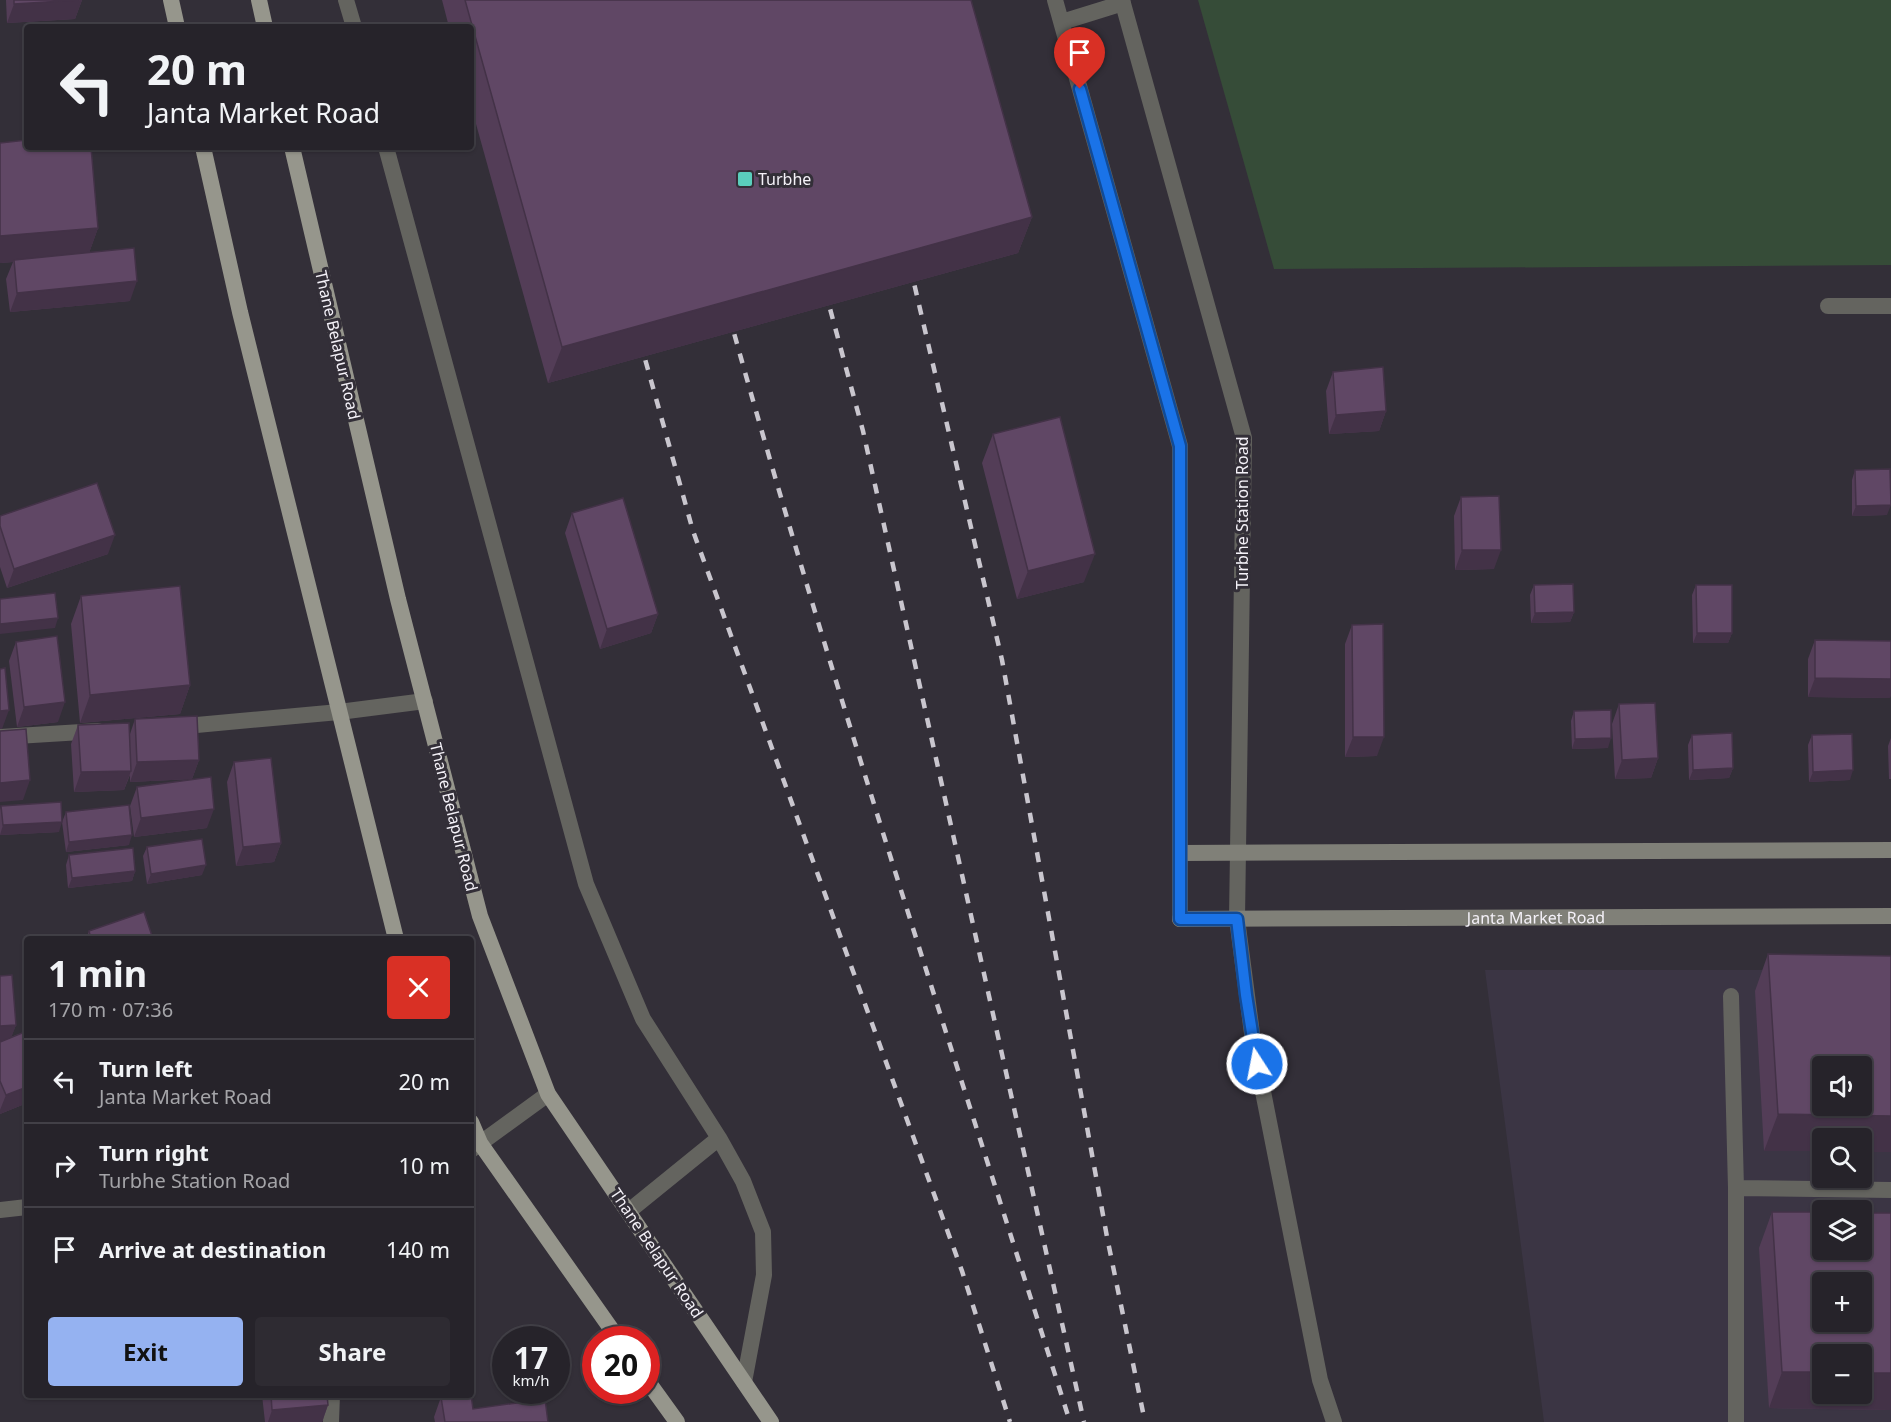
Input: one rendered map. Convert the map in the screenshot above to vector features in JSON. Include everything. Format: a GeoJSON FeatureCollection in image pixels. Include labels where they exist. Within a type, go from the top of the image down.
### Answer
{"type":"FeatureCollection","features":[{"type":"Feature","properties":{"kind":"main road"},"geometry":{"type":"LineString","coordinates":[[171,0],[176,24]]}},
{"type":"Feature","properties":{"kind":"main road"},"geometry":{"type":"LineString","coordinates":[[259,0],[264,24]]}},
{"type":"Feature","properties":{"kind":"main road"},"geometry":{"type":"LineString","coordinates":[[204,150],[240,312],[395,936]]}},
{"type":"Feature","properties":{"kind":"main road","name":"Thane Belapur Road"},"geometry":{"type":"LineString","coordinates":[[293,150],[392,576],[480,916],[548,1094],[771,1422]]}},
{"type":"Feature","properties":{"kind":"main road"},"geometry":{"type":"LineString","coordinates":[[1181,853],[1891,850]]}},
{"type":"Feature","properties":{"kind":"main road","name":"Janta Market Road"},"geometry":{"type":"LineString","coordinates":[[1180,919],[1891,916]]}},
{"type":"Feature","properties":{"kind":"main road"},"geometry":{"type":"LineString","coordinates":[[475,1147],[609,1326]]}},
{"type":"Feature","properties":{"kind":"main road"},"geometry":{"type":"LineString","coordinates":[[660,1398],[677,1422]]}},
{"type":"Feature","properties":{"kind":"street"},"geometry":{"type":"LineString","coordinates":[[346,0],[353,24]]}},
{"type":"Feature","properties":{"kind":"street"},"geometry":{"type":"LineString","coordinates":[[1055,0],[1180,446],[1180,919]]}},
{"type":"Feature","properties":{"kind":"street"},"geometry":{"type":"LineString","coordinates":[[1062,22],[1123,2]]}},
{"type":"Feature","properties":{"kind":"street","name":"Turbhe Station Road"},"geometry":{"type":"LineString","coordinates":[[1123,2],[1244,438],[1237,919],[1253,1041],[1320,1380],[1334,1422]]}},
{"type":"Feature","properties":{"kind":"street"},"geometry":{"type":"LineString","coordinates":[[387,150],[586,884],[643,1019],[719,1138],[743,1181],[763,1232],[764,1275],[744,1382]]}},
{"type":"Feature","properties":{"kind":"street"},"geometry":{"type":"LineString","coordinates":[[1828,306],[1891,306]]}},
{"type":"Feature","properties":{"kind":"street"},"geometry":{"type":"LineString","coordinates":[[165,728],[339,712],[425,701]]}},
{"type":"Feature","properties":{"kind":"street"},"geometry":{"type":"LineString","coordinates":[[0,737],[119,730]]}},
{"type":"Feature","properties":{"kind":"street"},"geometry":{"type":"LineString","coordinates":[[1731,996],[1736,1188],[1736,1422]]}},
{"type":"Feature","properties":{"kind":"street"},"geometry":{"type":"LineString","coordinates":[[475,1147],[548,1094]]}},
{"type":"Feature","properties":{"kind":"street"},"geometry":{"type":"LineString","coordinates":[[629,1212],[719,1138]]}},
{"type":"Feature","properties":{"kind":"street"},"geometry":{"type":"LineString","coordinates":[[1736,1188],[1891,1190]]}},
{"type":"Feature","properties":{"kind":"street"},"geometry":{"type":"LineString","coordinates":[[0,1210],[24,1207]]}},
{"type":"Feature","properties":{"kind":"street"},"geometry":{"type":"LineString","coordinates":[[331,1422],[332,1398]]}},
{"type":"Feature","properties":{"kind":"shaded area"},"geometry":{"type":"Polygon","coordinates":[[[1485,970],[1891,970],[1891,1422],[1544,1422],[1485,970]]]}},
{"type":"Feature","properties":{"kind":"green space"},"geometry":{"type":"Polygon","coordinates":[[[1198,0],[1891,0],[1891,265],[1274,269],[1198,0]]]}},
{"type":"Feature","properties":{"kind":"building"},"geometry":{"type":"Polygon","coordinates":[[[14,0],[79,0],[14,4],[14,0]]]}},
{"type":"Feature","properties":{"kind":"building","name":"Turbhe"},"geometry":{"type":"Polygon","coordinates":[[[465,0],[971,0],[1032,217],[562,347],[474,32],[474,24],[472,24],[465,0]]]}},
{"type":"Feature","properties":{"kind":"building"},"geometry":{"type":"Polygon","coordinates":[[[24,140],[24,150],[91,150],[98,228],[0,236],[0,143],[24,140]]]}},
{"type":"Feature","properties":{"kind":"building"},"geometry":{"type":"Polygon","coordinates":[[[134,248],[137,281],[17,293],[14,260],[134,248]]]}},
{"type":"Feature","properties":{"kind":"building"},"geometry":{"type":"Polygon","coordinates":[[[1383,367],[1386,411],[1336,415],[1333,372],[1383,367]]]}},
{"type":"Feature","properties":{"kind":"building"},"geometry":{"type":"Polygon","coordinates":[[[1060,417],[1095,554],[1028,571],[993,434],[1060,417]]]}},
{"type":"Feature","properties":{"kind":"building"},"geometry":{"type":"Polygon","coordinates":[[[1890,469],[1891,505],[1856,506],[1855,470],[1890,469]]]}},
{"type":"Feature","properties":{"kind":"building"},"geometry":{"type":"Polygon","coordinates":[[[97,483],[115,535],[14,569],[0,526],[0,516],[97,483]]]}},
{"type":"Feature","properties":{"kind":"building"},"geometry":{"type":"Polygon","coordinates":[[[1499,496],[1501,550],[1462,550],[1461,497],[1499,496]]]}},
{"type":"Feature","properties":{"kind":"building"},"geometry":{"type":"Polygon","coordinates":[[[623,498],[658,614],[607,629],[572,513],[623,498]]]}},
{"type":"Feature","properties":{"kind":"building"},"geometry":{"type":"Polygon","coordinates":[[[1573,584],[1574,612],[1535,613],[1534,585],[1573,584]]]}},
{"type":"Feature","properties":{"kind":"building"},"geometry":{"type":"Polygon","coordinates":[[[1696,585],[1732,585],[1732,633],[1697,633],[1696,585]]]}},
{"type":"Feature","properties":{"kind":"building"},"geometry":{"type":"Polygon","coordinates":[[[180,586],[190,685],[90,695],[81,596],[180,586]]]}},
{"type":"Feature","properties":{"kind":"building"},"geometry":{"type":"Polygon","coordinates":[[[55,593],[58,618],[0,624],[0,599],[55,593]]]}},
{"type":"Feature","properties":{"kind":"building"},"geometry":{"type":"Polygon","coordinates":[[[1383,624],[1384,737],[1353,737],[1352,625],[1383,624]]]}},
{"type":"Feature","properties":{"kind":"building"},"geometry":{"type":"Polygon","coordinates":[[[57,636],[65,702],[24,707],[16,642],[57,636]]]}},
{"type":"Feature","properties":{"kind":"building"},"geometry":{"type":"Polygon","coordinates":[[[1815,640],[1891,641],[1891,679],[1815,678],[1815,640]]]}},
{"type":"Feature","properties":{"kind":"building"},"geometry":{"type":"Polygon","coordinates":[[[5,668],[9,710],[0,711],[0,669],[5,668]]]}},
{"type":"Feature","properties":{"kind":"building"},"geometry":{"type":"Polygon","coordinates":[[[1655,703],[1658,758],[1622,760],[1619,704],[1655,703]]]}},
{"type":"Feature","properties":{"kind":"building"},"geometry":{"type":"Polygon","coordinates":[[[1611,710],[1611,738],[1575,739],[1574,711],[1611,710]]]}},
{"type":"Feature","properties":{"kind":"building"},"geometry":{"type":"Polygon","coordinates":[[[197,716],[199,760],[137,762],[135,719],[197,716]]]}},
{"type":"Feature","properties":{"kind":"building"},"geometry":{"type":"Polygon","coordinates":[[[129,723],[131,771],[81,772],[78,725],[129,723]]]}},
{"type":"Feature","properties":{"kind":"building"},"geometry":{"type":"Polygon","coordinates":[[[26,729],[30,780],[0,783],[0,731],[26,729]]]}},
{"type":"Feature","properties":{"kind":"building"},"geometry":{"type":"Polygon","coordinates":[[[1732,733],[1733,768],[1693,770],[1692,735],[1732,733]]]}},
{"type":"Feature","properties":{"kind":"building"},"geometry":{"type":"Polygon","coordinates":[[[1852,734],[1853,770],[1813,772],[1812,735],[1852,734]]]}},
{"type":"Feature","properties":{"kind":"building"},"geometry":{"type":"Polygon","coordinates":[[[271,758],[281,843],[243,847],[234,762],[271,758]]]}},
{"type":"Feature","properties":{"kind":"building"},"geometry":{"type":"Polygon","coordinates":[[[211,777],[214,809],[141,818],[137,787],[211,777]]]}},
{"type":"Feature","properties":{"kind":"building"},"geometry":{"type":"Polygon","coordinates":[[[61,802],[62,822],[3,825],[1,806],[61,802]]]}},
{"type":"Feature","properties":{"kind":"building"},"geometry":{"type":"Polygon","coordinates":[[[129,805],[132,835],[69,842],[66,812],[129,805]]]}},
{"type":"Feature","properties":{"kind":"building"},"geometry":{"type":"Polygon","coordinates":[[[202,839],[206,865],[151,874],[147,847],[202,839]]]}},
{"type":"Feature","properties":{"kind":"building"},"geometry":{"type":"Polygon","coordinates":[[[133,848],[135,871],[72,878],[69,855],[133,848]]]}},
{"type":"Feature","properties":{"kind":"building"},"geometry":{"type":"Polygon","coordinates":[[[144,912],[152,936],[90,936],[89,931],[144,912]]]}},
{"type":"Feature","properties":{"kind":"building"},"geometry":{"type":"Polygon","coordinates":[[[1768,954],[1891,956],[1891,1116],[1872,1116],[1872,1056],[1812,1056],[1812,1115],[1778,1114],[1768,954]]]}},
{"type":"Feature","properties":{"kind":"building"},"geometry":{"type":"Polygon","coordinates":[[[12,975],[16,1025],[0,1026],[0,976],[12,975]]]}},
{"type":"Feature","properties":{"kind":"building"},"geometry":{"type":"Polygon","coordinates":[[[24,1032],[24,1088],[6,1095],[0,1081],[0,1042],[24,1032]]]}},
{"type":"Feature","properties":{"kind":"building"},"geometry":{"type":"Polygon","coordinates":[[[1772,1212],[1812,1212],[1812,1260],[1872,1260],[1872,1213],[1891,1213],[1891,1373],[1872,1373],[1872,1344],[1812,1344],[1812,1372],[1782,1372],[1772,1212]]]}},
{"type":"Feature","properties":{"kind":"building"},"geometry":{"type":"Polygon","coordinates":[[[271,1398],[327,1398],[328,1405],[272,1410],[271,1398]]]}},
{"type":"Feature","properties":{"kind":"building"},"geometry":{"type":"Polygon","coordinates":[[[441,1398],[471,1398],[473,1409],[509,1404],[546,1404],[548,1422],[445,1422],[441,1398]]]}},
{"type":"Feature","properties":{"kind":"railway"},"geometry":{"type":"LineString","coordinates":[[910,266],[1002,660],[1107,1237],[1145,1422]]}},
{"type":"Feature","properties":{"kind":"railway"},"geometry":{"type":"LineString","coordinates":[[825,290],[863,431],[1084,1422]]}},
{"type":"Feature","properties":{"kind":"railway"},"geometry":{"type":"LineString","coordinates":[[729,315],[809,593],[1070,1422]]}},
{"type":"Feature","properties":{"kind":"railway"},"geometry":{"type":"LineString","coordinates":[[640,341],[693,531],[962,1271],[1010,1422]]}},
{"type":"Feature","properties":{"kind":"place","name":"Turbhe"},"geometry":{"type":"Point","coordinates":[745,179]}},
{"type":"Feature","properties":{"kind":"route"},"geometry":{"type":"LineString","coordinates":[[1080,89],[1180,446],[1180,919],[1237,919],[1257,1064]]}}]}
